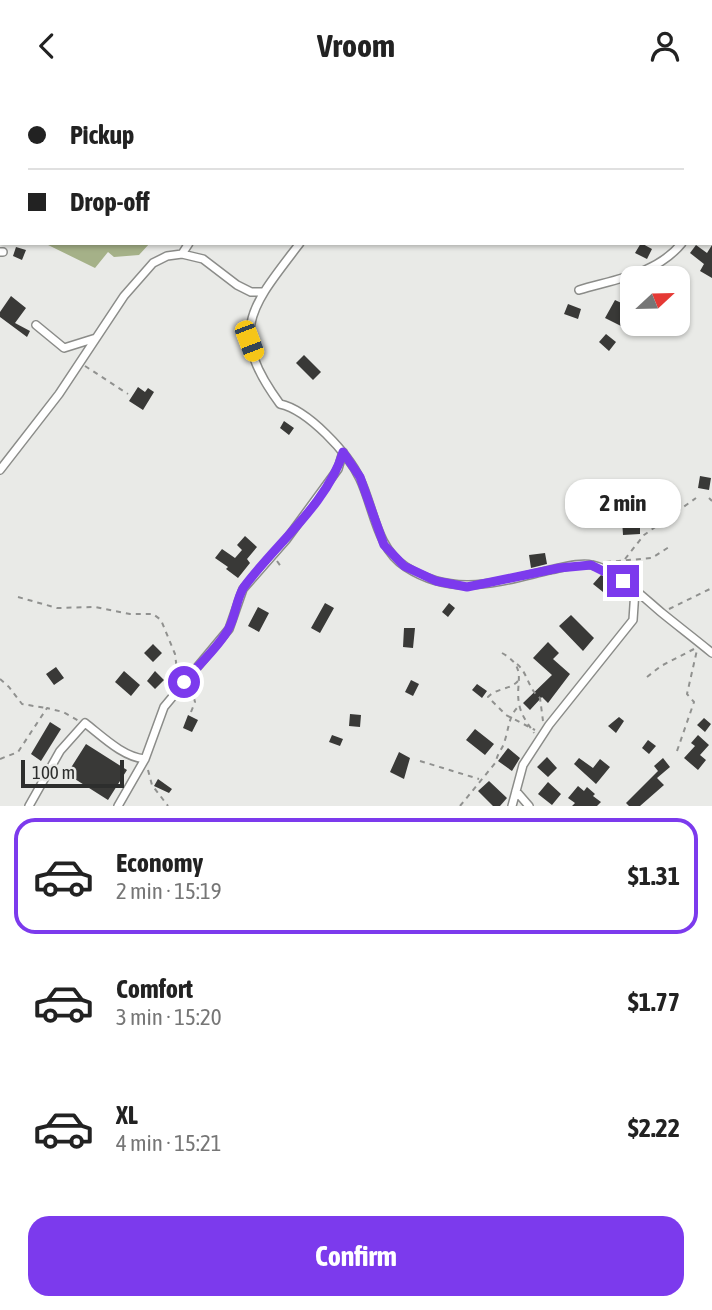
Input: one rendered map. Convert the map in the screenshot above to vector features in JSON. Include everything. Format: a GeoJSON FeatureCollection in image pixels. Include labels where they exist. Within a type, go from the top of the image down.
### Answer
{"type":"FeatureCollection","features":[{"type":"Feature","properties":{"kind":"street"},"geometry":{"type":"LineString","coordinates":[[182,254],[188,245]]}},
{"type":"Feature","properties":{"kind":"street"},"geometry":{"type":"LineString","coordinates":[[298,245],[263,292],[252,312],[249,341],[259,369],[280,404],[289,406],[314,423],[343,452],[360,477],[384,545],[404,566],[436,581],[467,587],[559,568],[591,565],[623,581],[712,653]]}},
{"type":"Feature","properties":{"kind":"street"},"geometry":{"type":"LineString","coordinates":[[656,266],[680,245]]}},
{"type":"Feature","properties":{"kind":"street"},"geometry":{"type":"LineString","coordinates":[[0,470],[59,394],[124,296],[153,263],[167,256],[182,254],[203,259],[220,274],[251,292],[263,292]]}},
{"type":"Feature","properties":{"kind":"street"},"geometry":{"type":"LineString","coordinates":[[579,290],[620,278]]}},
{"type":"Feature","properties":{"kind":"street"},"geometry":{"type":"LineString","coordinates":[[36,325],[64,348],[97,337]]}},
{"type":"Feature","properties":{"kind":"street"},"geometry":{"type":"LineString","coordinates":[[118,806],[145,759],[164,707],[229,629],[243,589],[274,554],[338,469],[343,452]]}},
{"type":"Feature","properties":{"kind":"street"},"geometry":{"type":"LineString","coordinates":[[512,806],[523,765],[543,734],[558,711],[633,620],[635,590]]}},
{"type":"Feature","properties":{"kind":"street"},"geometry":{"type":"LineString","coordinates":[[29,806],[60,751],[85,723],[135,758],[145,759]]}},
{"type":"Feature","properties":{"kind":"street"},"geometry":{"type":"LineString","coordinates":[[516,791],[529,806]]}},
{"type":"Feature","properties":{"kind":"path"},"geometry":{"type":"LineString","coordinates":[[79,361],[128,394]]}},
{"type":"Feature","properties":{"kind":"path"},"geometry":{"type":"LineString","coordinates":[[625,559],[644,535],[696,498]]}},
{"type":"Feature","properties":{"kind":"path"},"geometry":{"type":"LineString","coordinates":[[709,498],[712,501]]}},
{"type":"Feature","properties":{"kind":"path"},"geometry":{"type":"LineString","coordinates":[[591,565],[652,558],[668,547]]}},
{"type":"Feature","properties":{"kind":"path"},"geometry":{"type":"LineString","coordinates":[[274,554],[282,568]]}},
{"type":"Feature","properties":{"kind":"path"},"geometry":{"type":"LineString","coordinates":[[662,613],[712,588]]}},
{"type":"Feature","properties":{"kind":"path"},"geometry":{"type":"LineString","coordinates":[[18,597],[57,608],[95,607],[130,614],[153,614],[162,620],[175,654],[178,677],[191,686],[195,694],[191,712]]}},
{"type":"Feature","properties":{"kind":"path"},"geometry":{"type":"LineString","coordinates":[[647,677],[661,666],[697,647],[687,694],[694,702],[677,751]]}},
{"type":"Feature","properties":{"kind":"path"},"geometry":{"type":"LineString","coordinates":[[502,653],[517,664],[527,677],[531,691],[540,698],[543,734]]}},
{"type":"Feature","properties":{"kind":"path"},"geometry":{"type":"LineString","coordinates":[[517,664],[519,706],[531,728],[543,734]]}},
{"type":"Feature","properties":{"kind":"path"},"geometry":{"type":"LineString","coordinates":[[0,679],[22,704],[63,712],[85,723]]}},
{"type":"Feature","properties":{"kind":"path"},"geometry":{"type":"LineString","coordinates":[[518,681],[506,690],[492,693],[488,697],[511,717],[543,734]]}},
{"type":"Feature","properties":{"kind":"path"},"geometry":{"type":"LineString","coordinates":[[460,806],[496,762],[497,754],[505,743],[511,717],[519,706]]}},
{"type":"Feature","properties":{"kind":"path"},"geometry":{"type":"LineString","coordinates":[[0,759],[18,752],[47,708]]}},
{"type":"Feature","properties":{"kind":"path"},"geometry":{"type":"LineString","coordinates":[[145,759],[152,785],[168,806]]}},
{"type":"Feature","properties":{"kind":"path"},"geometry":{"type":"LineString","coordinates":[[420,761],[481,780]]}},
{"type":"Feature","properties":{"kind":"green space"},"geometry":{"type":"Polygon","coordinates":[[[48,245],[148,245],[139,255],[114,257],[108,252],[95,268],[48,245]]]}},
{"type":"Feature","properties":{"kind":"building"},"geometry":{"type":"Polygon","coordinates":[[[640,245],[652,249],[647,259],[635,253],[640,245]]]}},
{"type":"Feature","properties":{"kind":"building"},"geometry":{"type":"Polygon","coordinates":[[[696,245],[707,253],[712,245],[712,278],[700,271],[704,264],[690,253],[696,245]]]}},
{"type":"Feature","properties":{"kind":"building"},"geometry":{"type":"Polygon","coordinates":[[[16,247],[26,250],[22,260],[13,256],[16,247]]]}},
{"type":"Feature","properties":{"kind":"building"},"geometry":{"type":"Polygon","coordinates":[[[11,296],[26,308],[15,323],[30,331],[27,337],[0,317],[0,312],[11,296]]]}},
{"type":"Feature","properties":{"kind":"building"},"geometry":{"type":"Polygon","coordinates":[[[615,300],[620,302],[620,326],[605,318],[615,300]]]}},
{"type":"Feature","properties":{"kind":"building"},"geometry":{"type":"Polygon","coordinates":[[[568,304],[581,309],[578,319],[564,314],[568,304]]]}},
{"type":"Feature","properties":{"kind":"building"},"geometry":{"type":"Polygon","coordinates":[[[606,334],[616,342],[609,351],[599,342],[606,334]]]}},
{"type":"Feature","properties":{"kind":"building"},"geometry":{"type":"Polygon","coordinates":[[[304,355],[321,372],[313,380],[296,363],[304,355]]]}},
{"type":"Feature","properties":{"kind":"building"},"geometry":{"type":"Polygon","coordinates":[[[138,387],[145,392],[148,388],[154,392],[143,410],[129,401],[138,387]]]}},
{"type":"Feature","properties":{"kind":"building"},"geometry":{"type":"Polygon","coordinates":[[[284,421],[294,428],[289,435],[280,428],[284,421]]]}},
{"type":"Feature","properties":{"kind":"building"},"geometry":{"type":"Polygon","coordinates":[[[700,476],[711,478],[709,490],[698,488],[700,476]]]}},
{"type":"Feature","properties":{"kind":"building"},"geometry":{"type":"Polygon","coordinates":[[[640,518],[640,534],[623,535],[622,519],[640,518]]]}},
{"type":"Feature","properties":{"kind":"building"},"geometry":{"type":"Polygon","coordinates":[[[245,536],[257,547],[247,559],[250,563],[238,578],[215,558],[222,549],[235,558],[242,550],[237,545],[245,536]]]}},
{"type":"Feature","properties":{"kind":"building"},"geometry":{"type":"Polygon","coordinates":[[[545,553],[547,564],[531,568],[529,555],[545,553]]]}},
{"type":"Feature","properties":{"kind":"building"},"geometry":{"type":"Polygon","coordinates":[[[601,575],[612,581],[603,592],[593,584],[601,575]]]}},
{"type":"Feature","properties":{"kind":"building"},"geometry":{"type":"Polygon","coordinates":[[[325,603],[334,608],[320,633],[311,628],[325,603]]]}},
{"type":"Feature","properties":{"kind":"building"},"geometry":{"type":"Polygon","coordinates":[[[449,603],[455,608],[448,617],[442,612],[449,603]]]}},
{"type":"Feature","properties":{"kind":"building"},"geometry":{"type":"Polygon","coordinates":[[[258,607],[269,613],[259,632],[248,626],[258,607]]]}},
{"type":"Feature","properties":{"kind":"building"},"geometry":{"type":"Polygon","coordinates":[[[571,615],[594,638],[583,651],[559,626],[571,615]]]}},
{"type":"Feature","properties":{"kind":"building"},"geometry":{"type":"Polygon","coordinates":[[[404,628],[415,628],[413,648],[403,647],[404,628]]]}},
{"type":"Feature","properties":{"kind":"building"},"geometry":{"type":"Polygon","coordinates":[[[548,642],[559,653],[553,659],[570,674],[548,703],[542,697],[530,710],[523,703],[552,675],[533,658],[548,642]]]}},
{"type":"Feature","properties":{"kind":"building"},"geometry":{"type":"Polygon","coordinates":[[[153,644],[162,653],[153,662],[144,653],[153,644]]]}},
{"type":"Feature","properties":{"kind":"building"},"geometry":{"type":"Polygon","coordinates":[[[56,667],[64,678],[54,685],[46,674],[56,667]]]}},
{"type":"Feature","properties":{"kind":"building"},"geometry":{"type":"Polygon","coordinates":[[[124,671],[140,685],[131,696],[115,682],[124,671]]]}},
{"type":"Feature","properties":{"kind":"building"},"geometry":{"type":"Polygon","coordinates":[[[155,671],[164,680],[155,689],[147,681],[155,671]]]}},
{"type":"Feature","properties":{"kind":"building"},"geometry":{"type":"Polygon","coordinates":[[[411,680],[419,684],[413,696],[405,692],[411,680]]]}},
{"type":"Feature","properties":{"kind":"building"},"geometry":{"type":"Polygon","coordinates":[[[477,684],[487,691],[482,698],[472,690],[477,684]]]}},
{"type":"Feature","properties":{"kind":"building"},"geometry":{"type":"Polygon","coordinates":[[[350,714],[361,715],[360,727],[349,726],[350,714]]]}},
{"type":"Feature","properties":{"kind":"building"},"geometry":{"type":"Polygon","coordinates":[[[188,715],[198,720],[192,732],[183,728],[188,715]]]}},
{"type":"Feature","properties":{"kind":"building"},"geometry":{"type":"Polygon","coordinates":[[[619,717],[624,721],[616,733],[608,726],[619,717]]]}},
{"type":"Feature","properties":{"kind":"building"},"geometry":{"type":"Polygon","coordinates":[[[704,718],[711,724],[705,732],[697,725],[704,718]]]}},
{"type":"Feature","properties":{"kind":"building"},"geometry":{"type":"Polygon","coordinates":[[[50,722],[61,729],[41,761],[31,754],[50,722]]]}},
{"type":"Feature","properties":{"kind":"building"},"geometry":{"type":"Polygon","coordinates":[[[475,729],[494,744],[485,755],[466,740],[475,729]]]}},
{"type":"Feature","properties":{"kind":"building"},"geometry":{"type":"Polygon","coordinates":[[[332,735],[343,739],[340,746],[329,742],[332,735]]]}},
{"type":"Feature","properties":{"kind":"building"},"geometry":{"type":"Polygon","coordinates":[[[698,735],[709,745],[700,755],[706,760],[698,770],[684,758],[695,746],[691,743],[698,735]]]}},
{"type":"Feature","properties":{"kind":"building"},"geometry":{"type":"Polygon","coordinates":[[[648,740],[656,746],[649,754],[642,748],[648,740]]]}},
{"type":"Feature","properties":{"kind":"building"},"geometry":{"type":"Polygon","coordinates":[[[86,744],[127,770],[108,800],[67,774],[86,744]]]}},
{"type":"Feature","properties":{"kind":"building"},"geometry":{"type":"Polygon","coordinates":[[[508,748],[520,758],[512,771],[498,761],[508,748]]]}},
{"type":"Feature","properties":{"kind":"building"},"geometry":{"type":"Polygon","coordinates":[[[399,752],[410,758],[404,779],[390,772],[399,752]]]}},
{"type":"Feature","properties":{"kind":"building"},"geometry":{"type":"Polygon","coordinates":[[[547,757],[557,768],[548,777],[537,767],[547,757]]]}},
{"type":"Feature","properties":{"kind":"building"},"geometry":{"type":"Polygon","coordinates":[[[579,758],[593,768],[600,759],[610,767],[596,784],[574,764],[579,758]]]}},
{"type":"Feature","properties":{"kind":"building"},"geometry":{"type":"Polygon","coordinates":[[[663,758],[670,767],[657,778],[664,785],[640,806],[629,806],[626,803],[658,771],[654,766],[663,758]]]}},
{"type":"Feature","properties":{"kind":"building"},"geometry":{"type":"Polygon","coordinates":[[[158,779],[172,789],[169,793],[154,786],[158,779]]]}},
{"type":"Feature","properties":{"kind":"building"},"geometry":{"type":"Polygon","coordinates":[[[489,781],[507,798],[500,806],[493,806],[478,791],[489,781]]]}},
{"type":"Feature","properties":{"kind":"building"},"geometry":{"type":"Polygon","coordinates":[[[548,782],[561,794],[552,805],[538,794],[548,782]]]}},
{"type":"Feature","properties":{"kind":"building"},"geometry":{"type":"Polygon","coordinates":[[[578,786],[584,791],[587,787],[601,802],[597,806],[572,806],[575,803],[568,798],[578,786]]]}},
{"type":"Feature","properties":{"kind":"route"},"geometry":{"type":"LineString","coordinates":[[184,682],[229,629],[243,589],[286,540],[312,505],[338,469],[343,452],[360,477],[384,545],[404,566],[436,581],[467,587],[559,568],[591,565],[623,581]]}}]}
